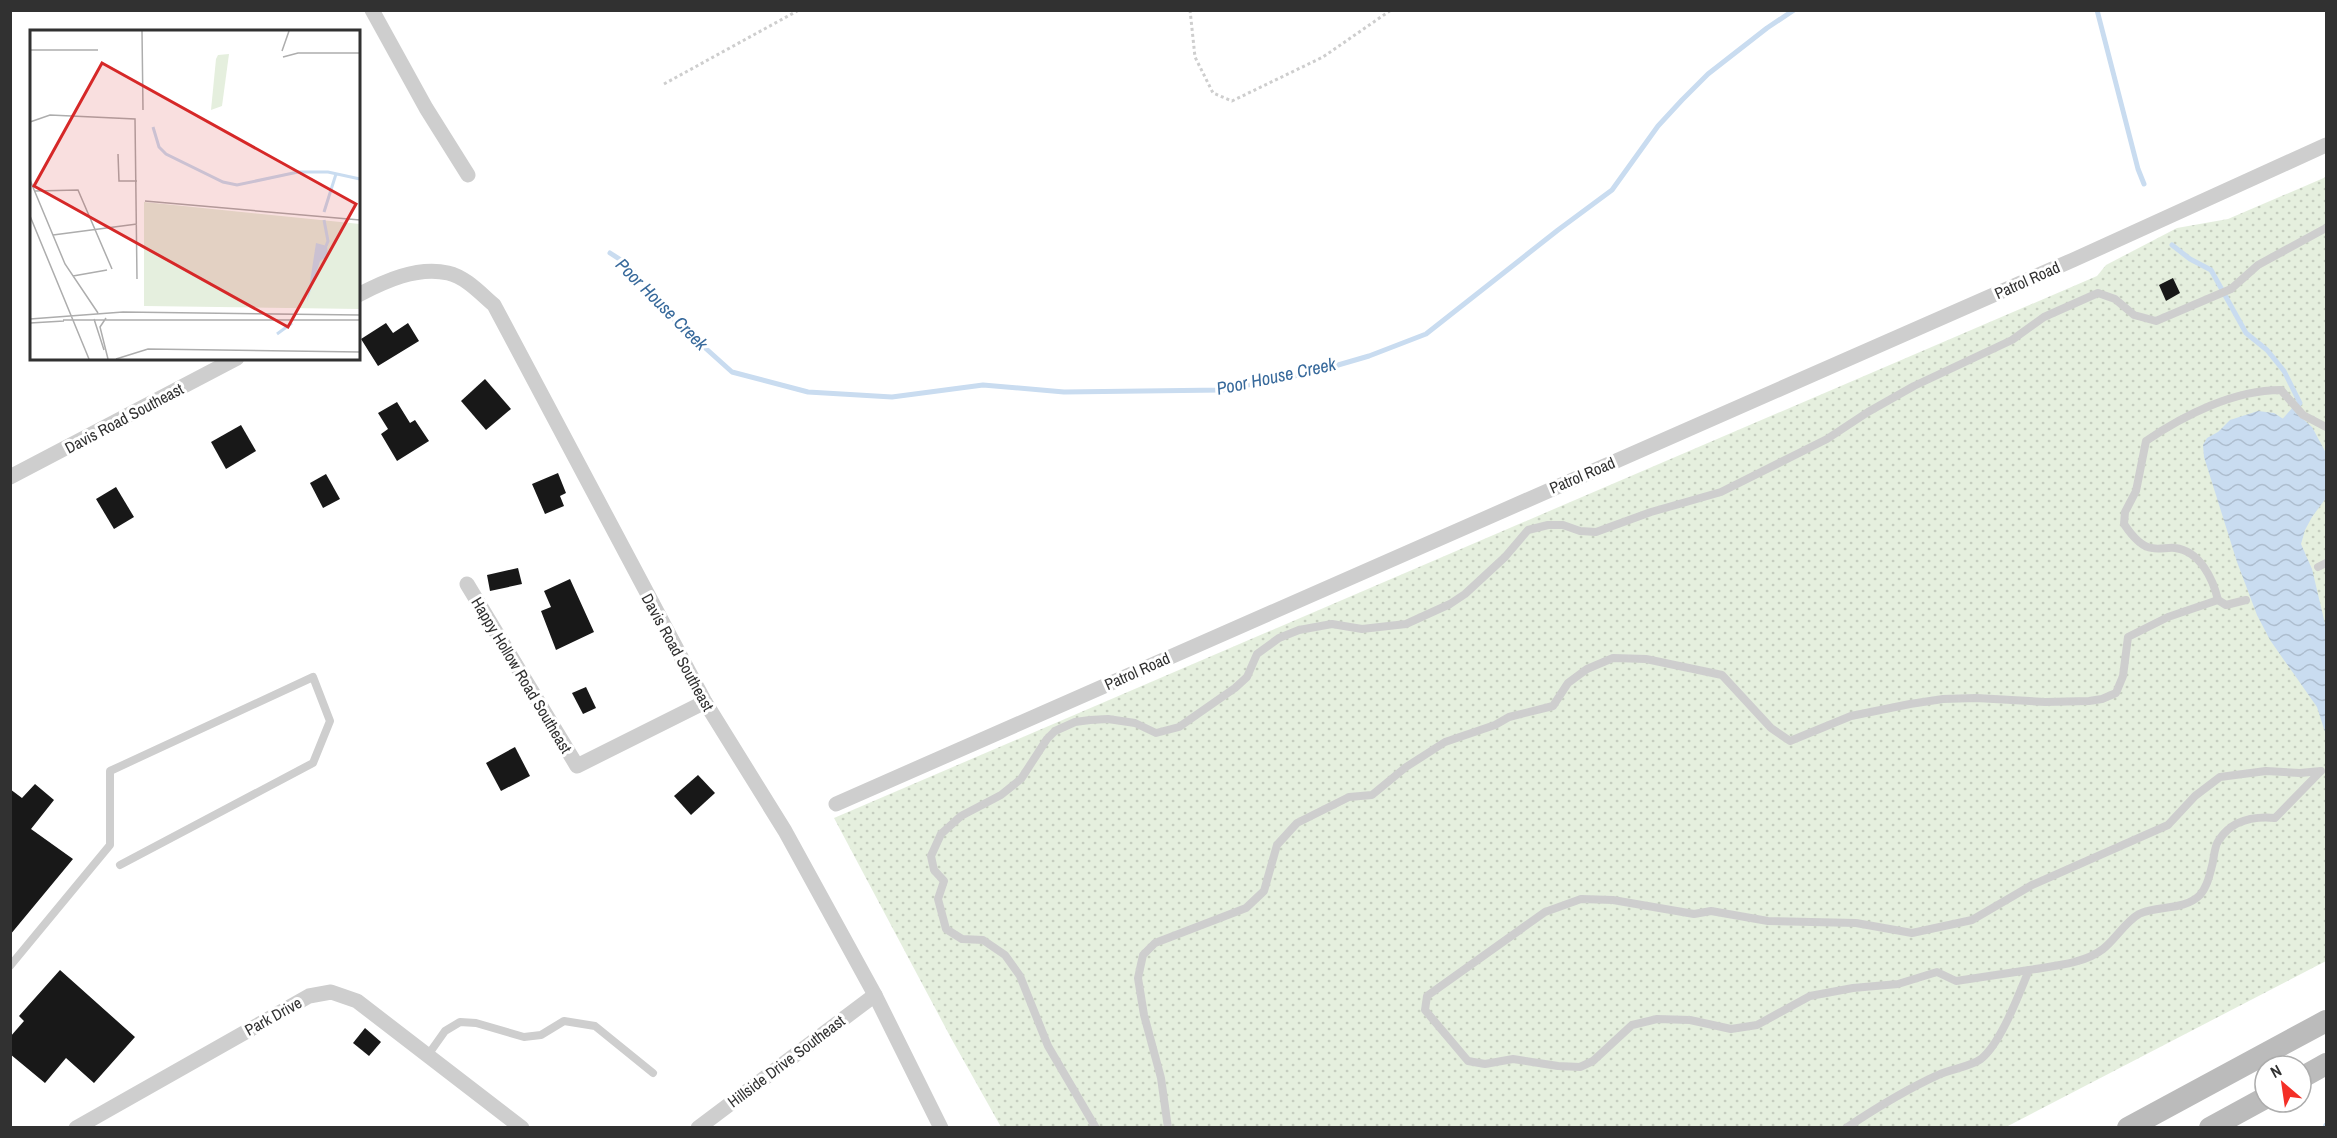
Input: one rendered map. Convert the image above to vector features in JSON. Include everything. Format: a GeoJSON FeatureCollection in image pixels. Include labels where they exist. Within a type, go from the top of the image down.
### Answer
{"type":"FeatureCollection","features":[{"type":"Feature","properties":{"kind":"main road"},"geometry":{"type":"LineString","coordinates":[[2128,1128],[2326,1021]]}},
{"type":"Feature","properties":{"kind":"main road"},"geometry":{"type":"LineString","coordinates":[[2210,1128],[2253,1105]]}},
{"type":"Feature","properties":{"kind":"street"},"geometry":{"type":"LineString","coordinates":[[372,10],[426,108],[468,175]]}},
{"type":"Feature","properties":{"kind":"street","name":"Patrol Road"},"geometry":{"type":"LineString","coordinates":[[837,804],[2326,146]]}},
{"type":"Feature","properties":{"kind":"street","name":"Davis Road Southeast"},"geometry":{"type":"LineString","coordinates":[[360,294],[391,278],[423,272],[449,273],[468,282],[494,305],[705,702],[785,831],[874,995],[941,1128]]}},
{"type":"Feature","properties":{"kind":"street","name":"Davis Road Southeast"},"geometry":{"type":"LineString","coordinates":[[10,477],[233,360]]}},
{"type":"Feature","properties":{"kind":"street","name":"Happy Hollow Road Southeast"},"geometry":{"type":"LineString","coordinates":[[467,584],[577,766],[705,702]]}},
{"type":"Feature","properties":{"kind":"street","name":"Park Drive"},"geometry":{"type":"LineString","coordinates":[[76,1128],[309,996],[330,992],[357,1001],[522,1128]]}},
{"type":"Feature","properties":{"kind":"street","name":"Hillside Drive Southeast"},"geometry":{"type":"LineString","coordinates":[[698,1128],[874,995]]}},
{"type":"Feature","properties":{"kind":"lane"},"geometry":{"type":"LineString","coordinates":[[1096,1128],[1048,1046],[1020,976],[1005,955],[983,940],[962,939],[946,929],[938,899],[944,881],[934,870],[931,856],[941,834],[961,816],[1001,795],[1021,779],[1047,739],[1055,731],[1075,722],[1099,720],[1135,723],[1156,733],[1179,727],[1235,688],[1247,677],[1257,654],[1280,638],[1299,630],[1332,624],[1362,629],[1406,624],[1450,604],[1465,594],[1504,557],[1528,530],[1548,525],[1563,525],[1580,531],[1596,532],[1651,512],[1721,492],[1827,439],[1914,386],[2012,340],[2044,317],[2098,293],[2115,299],[2134,315],[2156,321],[2231,289],[2258,265],[2326,228]]}},
{"type":"Feature","properties":{"kind":"lane"},"geometry":{"type":"LineString","coordinates":[[2246,600],[2226,605],[2218,600],[2215,586],[2206,569],[2194,556],[2184,550],[2174,548],[2150,549],[2134,537],[2124,524],[2125,512],[2136,491],[2146,441],[2174,422],[2259,390],[2281,390],[2303,415],[2326,427]]}},
{"type":"Feature","properties":{"kind":"lane"},"geometry":{"type":"LineString","coordinates":[[2318,567],[2326,563]]}},
{"type":"Feature","properties":{"kind":"lane"},"geometry":{"type":"LineString","coordinates":[[1168,1128],[1161,1078],[1144,1015],[1138,978],[1143,955],[1155,943],[1246,908],[1264,891],[1277,845],[1298,823],[1348,797],[1372,795],[1406,767],[1444,742],[1495,725],[1509,717],[1553,706],[1568,683],[1587,669],[1613,658],[1646,659],[1722,675],[1771,728],[1791,741],[1851,716],[1943,699],[1976,698],[2045,702],[2102,699],[2116,693],[2123,676],[2128,637],[2168,617],[2218,600]]}},
{"type":"Feature","properties":{"kind":"lane"},"geometry":{"type":"LineString","coordinates":[[10,966],[110,845],[110,771],[313,677],[330,721],[313,763],[120,865]]}},
{"type":"Feature","properties":{"kind":"lane"},"geometry":{"type":"LineString","coordinates":[[2266,771],[2300,773],[2321,771],[2275,818],[2256,816],[2235,825],[2218,841],[2208,883],[2199,896],[2186,905],[2169,906],[2139,915],[2103,949],[2080,960],[2029,970],[1956,981],[1937,972],[1898,984],[1853,988],[1821,994],[1793,1004],[1757,1025],[1731,1029],[1690,1020],[1657,1019],[1632,1025],[1593,1061],[1580,1066],[1558,1066],[1513,1059],[1485,1064],[1468,1061],[1425,1010],[1427,996],[1487,952],[1545,912],[1581,899],[1612,900],[1694,914],[1711,911],[1768,921],[1856,923],[1912,933],[1921,932],[1972,920],[2032,885],[2168,825],[2195,796],[2220,777],[2266,771]]}},
{"type":"Feature","properties":{"kind":"lane"},"geometry":{"type":"LineString","coordinates":[[1846,1128],[1890,1098],[1940,1074],[1980,1060],[1995,1042],[2018,999],[2029,970]]}},
{"type":"Feature","properties":{"kind":"lane"},"geometry":{"type":"LineString","coordinates":[[428,1055],[445,1031],[460,1022],[477,1023],[524,1038],[541,1035],[564,1022],[595,1026],[653,1073]]}},
{"type":"Feature","properties":{"kind":"path"},"geometry":{"type":"LineString","coordinates":[[664,84],[799,10]]}},
{"type":"Feature","properties":{"kind":"path"},"geometry":{"type":"LineString","coordinates":[[1190,10],[1194,57],[1213,93],[1232,101],[1323,57],[1391,10]]}},
{"type":"Feature","properties":{"kind":"green space"},"geometry":{"type":"Polygon","coordinates":[[[2326,177],[2326,961],[2006,1127],[1001,1127],[834,818],[2097,276],[2106,265],[2177,228],[2228,219],[2326,177]]]}},
{"type":"Feature","properties":{"kind":"water"},"geometry":{"type":"Polygon","coordinates":[[[2258,411],[2274,413],[2285,420],[2295,412],[2312,427],[2326,453],[2326,498],[2312,517],[2301,544],[2312,569],[2326,628],[2326,735],[2317,707],[2270,640],[2257,615],[2237,562],[2204,457],[2203,445],[2207,438],[2218,432],[2230,420],[2258,411]]]}},
{"type":"Feature","properties":{"kind":"building"},"geometry":{"type":"Polygon","coordinates":[[[2173,278],[2180,293],[2166,301],[2159,285],[2173,278]]]}},
{"type":"Feature","properties":{"kind":"building"},"geometry":{"type":"Polygon","coordinates":[[[386,323],[393,333],[408,323],[419,341],[378,366],[361,339],[386,323]]]}},
{"type":"Feature","properties":{"kind":"building"},"geometry":{"type":"Polygon","coordinates":[[[485,379],[511,409],[486,430],[461,401],[485,379]]]}},
{"type":"Feature","properties":{"kind":"building"},"geometry":{"type":"Polygon","coordinates":[[[397,402],[410,423],[415,420],[429,441],[397,461],[381,434],[388,429],[378,413],[397,402]]]}},
{"type":"Feature","properties":{"kind":"building"},"geometry":{"type":"Polygon","coordinates":[[[241,425],[256,451],[226,469],[211,442],[241,425]]]}},
{"type":"Feature","properties":{"kind":"building"},"geometry":{"type":"Polygon","coordinates":[[[558,473],[566,493],[560,496],[564,506],[545,514],[532,484],[558,473]]]}},
{"type":"Feature","properties":{"kind":"building"},"geometry":{"type":"Polygon","coordinates":[[[326,474],[340,499],[323,508],[310,483],[326,474]]]}},
{"type":"Feature","properties":{"kind":"building"},"geometry":{"type":"Polygon","coordinates":[[[116,487],[134,517],[114,529],[96,499],[116,487]]]}},
{"type":"Feature","properties":{"kind":"building"},"geometry":{"type":"Polygon","coordinates":[[[518,568],[522,584],[490,591],[487,575],[518,568]]]}},
{"type":"Feature","properties":{"kind":"building"},"geometry":{"type":"Polygon","coordinates":[[[570,579],[594,632],[556,650],[541,611],[551,607],[544,591],[570,579]]]}},
{"type":"Feature","properties":{"kind":"building"},"geometry":{"type":"Polygon","coordinates":[[[586,687],[596,708],[583,714],[572,693],[586,687]]]}},
{"type":"Feature","properties":{"kind":"building"},"geometry":{"type":"Polygon","coordinates":[[[515,747],[530,776],[501,791],[486,763],[515,747]]]}},
{"type":"Feature","properties":{"kind":"building"},"geometry":{"type":"Polygon","coordinates":[[[698,775],[715,793],[691,815],[674,796],[698,775]]]}},
{"type":"Feature","properties":{"kind":"building"},"geometry":{"type":"Polygon","coordinates":[[[35,784],[54,800],[31,829],[73,859],[10,935],[10,789],[22,798],[35,784]]]}},
{"type":"Feature","properties":{"kind":"building"},"geometry":{"type":"Polygon","coordinates":[[[60,970],[135,1037],[94,1083],[66,1058],[45,1083],[10,1054],[10,1037],[24,1021],[19,1016],[60,970]]]}},
{"type":"Feature","properties":{"kind":"building"},"geometry":{"type":"Polygon","coordinates":[[[365,1028],[381,1042],[369,1056],[353,1043],[365,1028]]]}},
{"type":"Feature","properties":{"kind":"waterway","name":"Poor House Creek"},"geometry":{"type":"LineString","coordinates":[[610,253],[627,264],[673,319],[732,372],[808,392],[892,397],[983,385],[1064,392],[1222,390],[1314,372],[1369,356],[1426,334],[1612,190],[1658,126],[1708,74],[1794,10]]}},
{"type":"Feature","properties":{"kind":"waterway"},"geometry":{"type":"LineString","coordinates":[[2097,10],[2138,169],[2144,184]]}},
{"type":"Feature","properties":{"kind":"waterway"},"geometry":{"type":"LineString","coordinates":[[2172,245],[2190,259],[2211,270],[2246,333],[2267,350],[2284,371],[2300,403],[2285,420]]}}]}
